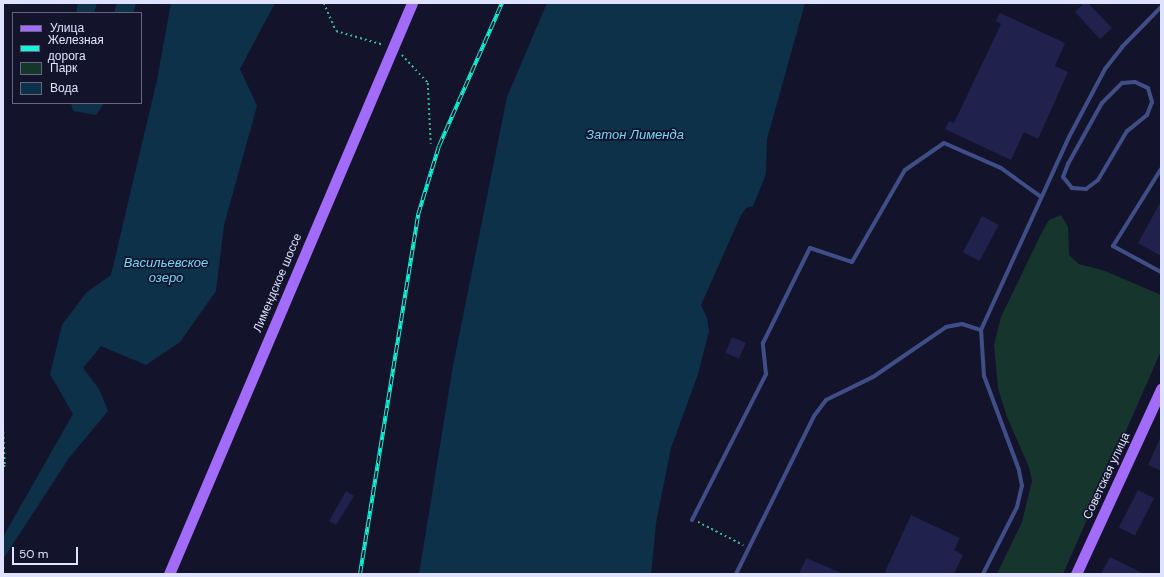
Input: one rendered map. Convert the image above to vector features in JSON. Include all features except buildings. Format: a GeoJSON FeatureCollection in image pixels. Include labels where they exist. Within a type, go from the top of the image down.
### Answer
{"type":"FeatureCollection","features":[{"type":"Feature","properties":{"kind":"main road","name":"Лимендское шоссе"},"geometry":{"type":"LineString","coordinates":[[169,574],[412,3]]}},
{"type":"Feature","properties":{"kind":"main road","name":"Советская улица"},"geometry":{"type":"LineString","coordinates":[[1076,574],[1161,389]]}},
{"type":"Feature","properties":{"kind":"lane"},"geometry":{"type":"LineString","coordinates":[[983,574],[1017,507],[1022,486],[1019,470],[984,376],[981,330],[1041,197],[1105,69],[1122,47],[1161,7]]}},
{"type":"Feature","properties":{"kind":"lane"},"geometry":{"type":"LineString","coordinates":[[1136,82],[1148,88],[1152,102],[1148,115],[1127,131],[1098,180],[1086,189],[1072,188],[1063,177],[1068,164],[1111,92],[1122,83],[1136,82]]}},
{"type":"Feature","properties":{"kind":"lane"},"geometry":{"type":"LineString","coordinates":[[692,520],[766,374],[763,343],[810,248],[852,262],[904,170],[944,143],[1001,168],[1041,197]]}},
{"type":"Feature","properties":{"kind":"lane"},"geometry":{"type":"LineString","coordinates":[[1161,169],[1113,246],[1161,272]]}},
{"type":"Feature","properties":{"kind":"lane"},"geometry":{"type":"LineString","coordinates":[[736,574],[814,416],[826,400],[873,377],[946,327],[962,324],[981,330]]}},
{"type":"Feature","properties":{"kind":"path"},"geometry":{"type":"LineString","coordinates":[[324,3],[336,31],[392,48],[407,58],[428,83],[431,144]]}},
{"type":"Feature","properties":{"kind":"path"},"geometry":{"type":"LineString","coordinates":[[3,422],[6,465],[3,471]]}},
{"type":"Feature","properties":{"kind":"path"},"geometry":{"type":"LineString","coordinates":[[692,520],[750,548]]}},
{"type":"Feature","properties":{"kind":"green space"},"geometry":{"type":"Polygon","coordinates":[[[1061,215],[1068,227],[1069,255],[1079,264],[1105,271],[1161,295],[1161,351],[1063,574],[997,574],[1022,522],[1032,481],[1029,467],[1007,417],[998,388],[994,345],[1001,317],[1042,232],[1049,220],[1061,215]]]}},
{"type":"Feature","properties":{"kind":"water"},"geometry":{"type":"Polygon","coordinates":[[[78,3],[97,3],[94,12],[76,12],[78,3]]]}},
{"type":"Feature","properties":{"kind":"water"},"geometry":{"type":"Polygon","coordinates":[[[117,3],[136,3],[133,12],[114,12],[117,3]]]}},
{"type":"Feature","properties":{"kind":"water","name":"Васильевское озеро"},"geometry":{"type":"Polygon","coordinates":[[[171,3],[275,3],[240,69],[257,106],[224,225],[216,291],[180,342],[146,365],[101,346],[83,368],[99,389],[108,411],[69,458],[3,559],[3,537],[73,414],[50,374],[62,325],[86,293],[111,275],[157,80],[171,3]]]}},
{"type":"Feature","properties":{"kind":"water","name":"Затон Лименда"},"geometry":{"type":"Polygon","coordinates":[[[547,3],[805,3],[767,139],[766,174],[753,206],[746,208],[741,215],[701,305],[707,318],[709,331],[698,374],[671,448],[656,523],[651,574],[419,574],[453,366],[507,97],[547,3]]]}},
{"type":"Feature","properties":{"kind":"water"},"geometry":{"type":"Polygon","coordinates":[[[71,104],[103,104],[96,115],[73,111],[71,104]]]}},
{"type":"Feature","properties":{"kind":"railway"},"geometry":{"type":"LineString","coordinates":[[360,574],[418,215],[439,146],[502,3]]}}]}
